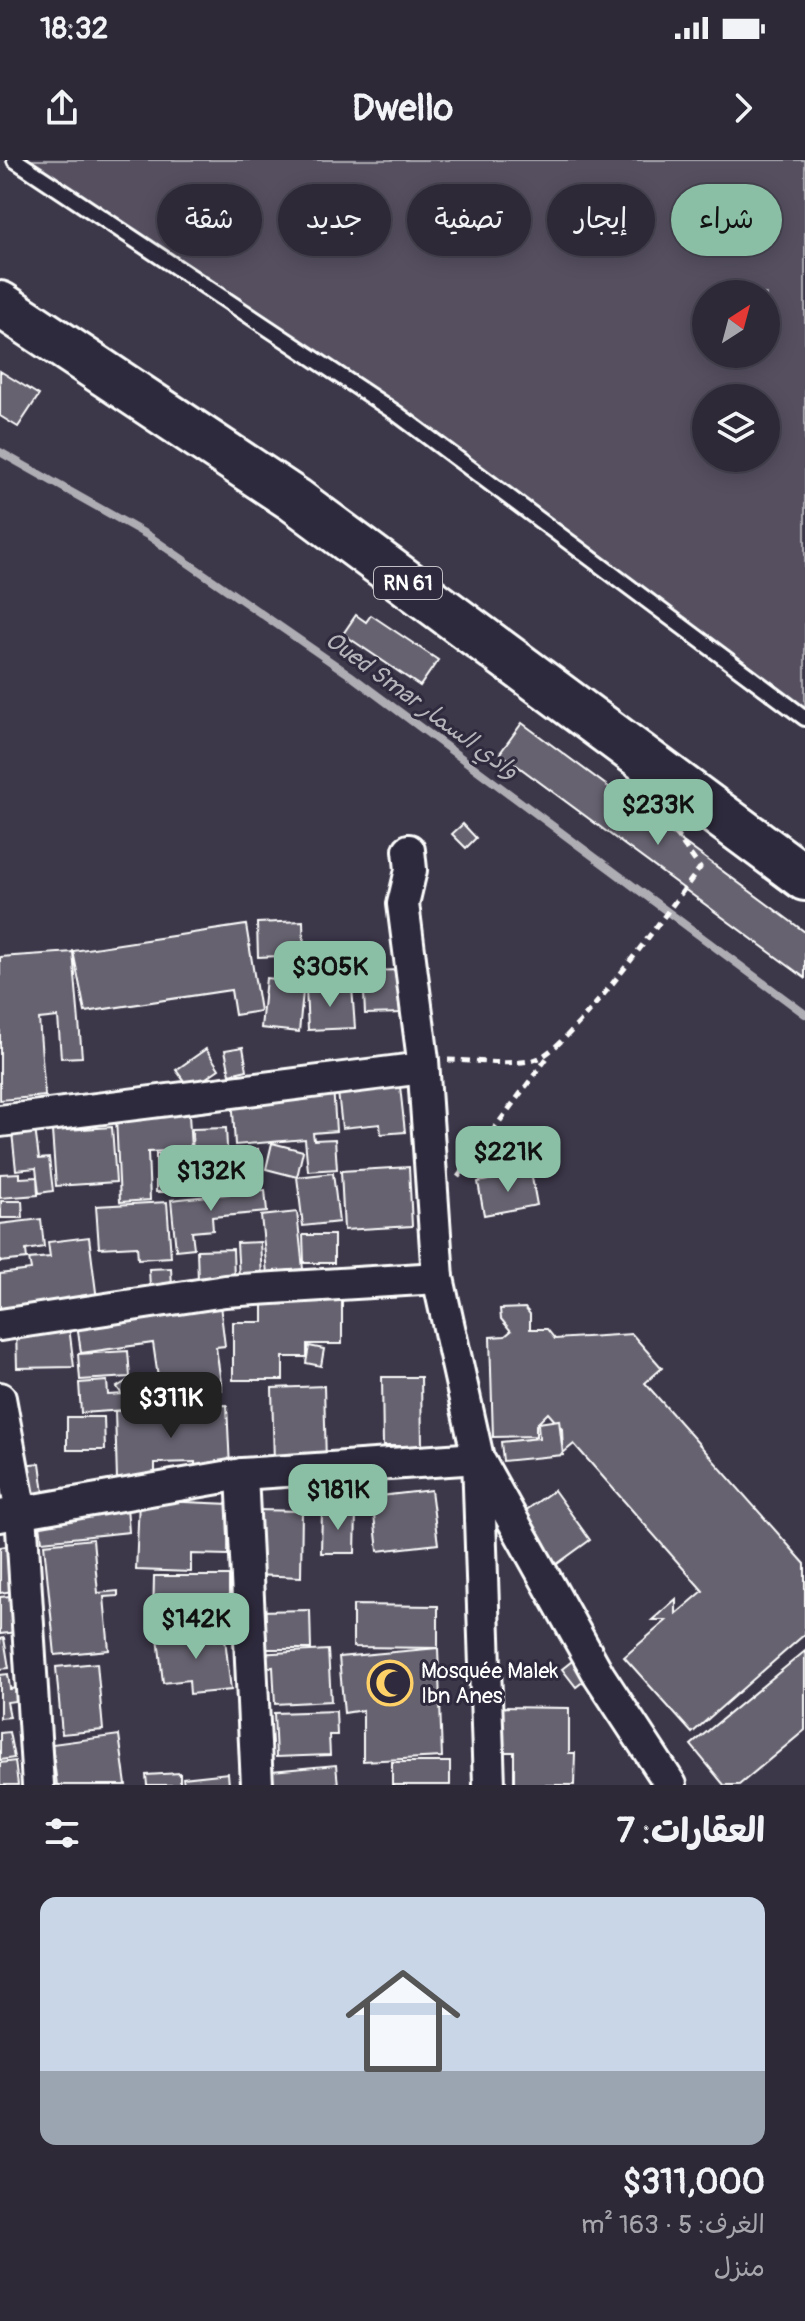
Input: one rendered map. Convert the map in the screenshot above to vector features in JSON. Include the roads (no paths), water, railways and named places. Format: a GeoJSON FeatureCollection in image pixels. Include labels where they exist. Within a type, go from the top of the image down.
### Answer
{"type":"FeatureCollection","features":[{"type":"Feature","properties":{"kind":"main road","name":"RN 61"},"geometry":{"type":"LineString","coordinates":[[0,304],[295,500],[805,878]]}},
{"type":"Feature","properties":{"kind":"street"},"geometry":{"type":"LineString","coordinates":[[409,850],[411,870],[403,904],[423,1064],[438,1278],[478,1458],[489,1785]]}},
{"type":"Feature","properties":{"kind":"street"},"geometry":{"type":"LineString","coordinates":[[0,1121],[423,1064]]}},
{"type":"Feature","properties":{"kind":"street"},"geometry":{"type":"LineString","coordinates":[[0,1325],[225,1291],[438,1278]]}},
{"type":"Feature","properties":{"kind":"street"},"geometry":{"type":"LineString","coordinates":[[0,1398],[38,1785]]}},
{"type":"Feature","properties":{"kind":"street"},"geometry":{"type":"LineString","coordinates":[[11,1515],[242,1474],[478,1458]]}},
{"type":"Feature","properties":{"kind":"street"},"geometry":{"type":"LineString","coordinates":[[478,1458],[599,1675],[671,1785]]}},
{"type":"Feature","properties":{"kind":"street"},"geometry":{"type":"LineString","coordinates":[[242,1474],[257,1785]]}},
{"type":"Feature","properties":{"kind":"lane"},"geometry":{"type":"LineString","coordinates":[[15,160],[385,405],[805,718]]}},
{"type":"Feature","properties":{"kind":"waterway","name":"Oued Smar وادي السمار"},"geometry":{"type":"LineString","coordinates":[[0,452],[149,536],[350,675],[805,1014]]}},
{"type":"Feature","properties":{"kind":"place","name":"Mosquée Malek Ibn Anes"},"geometry":{"type":"Point","coordinates":[390,1683]}}]}
